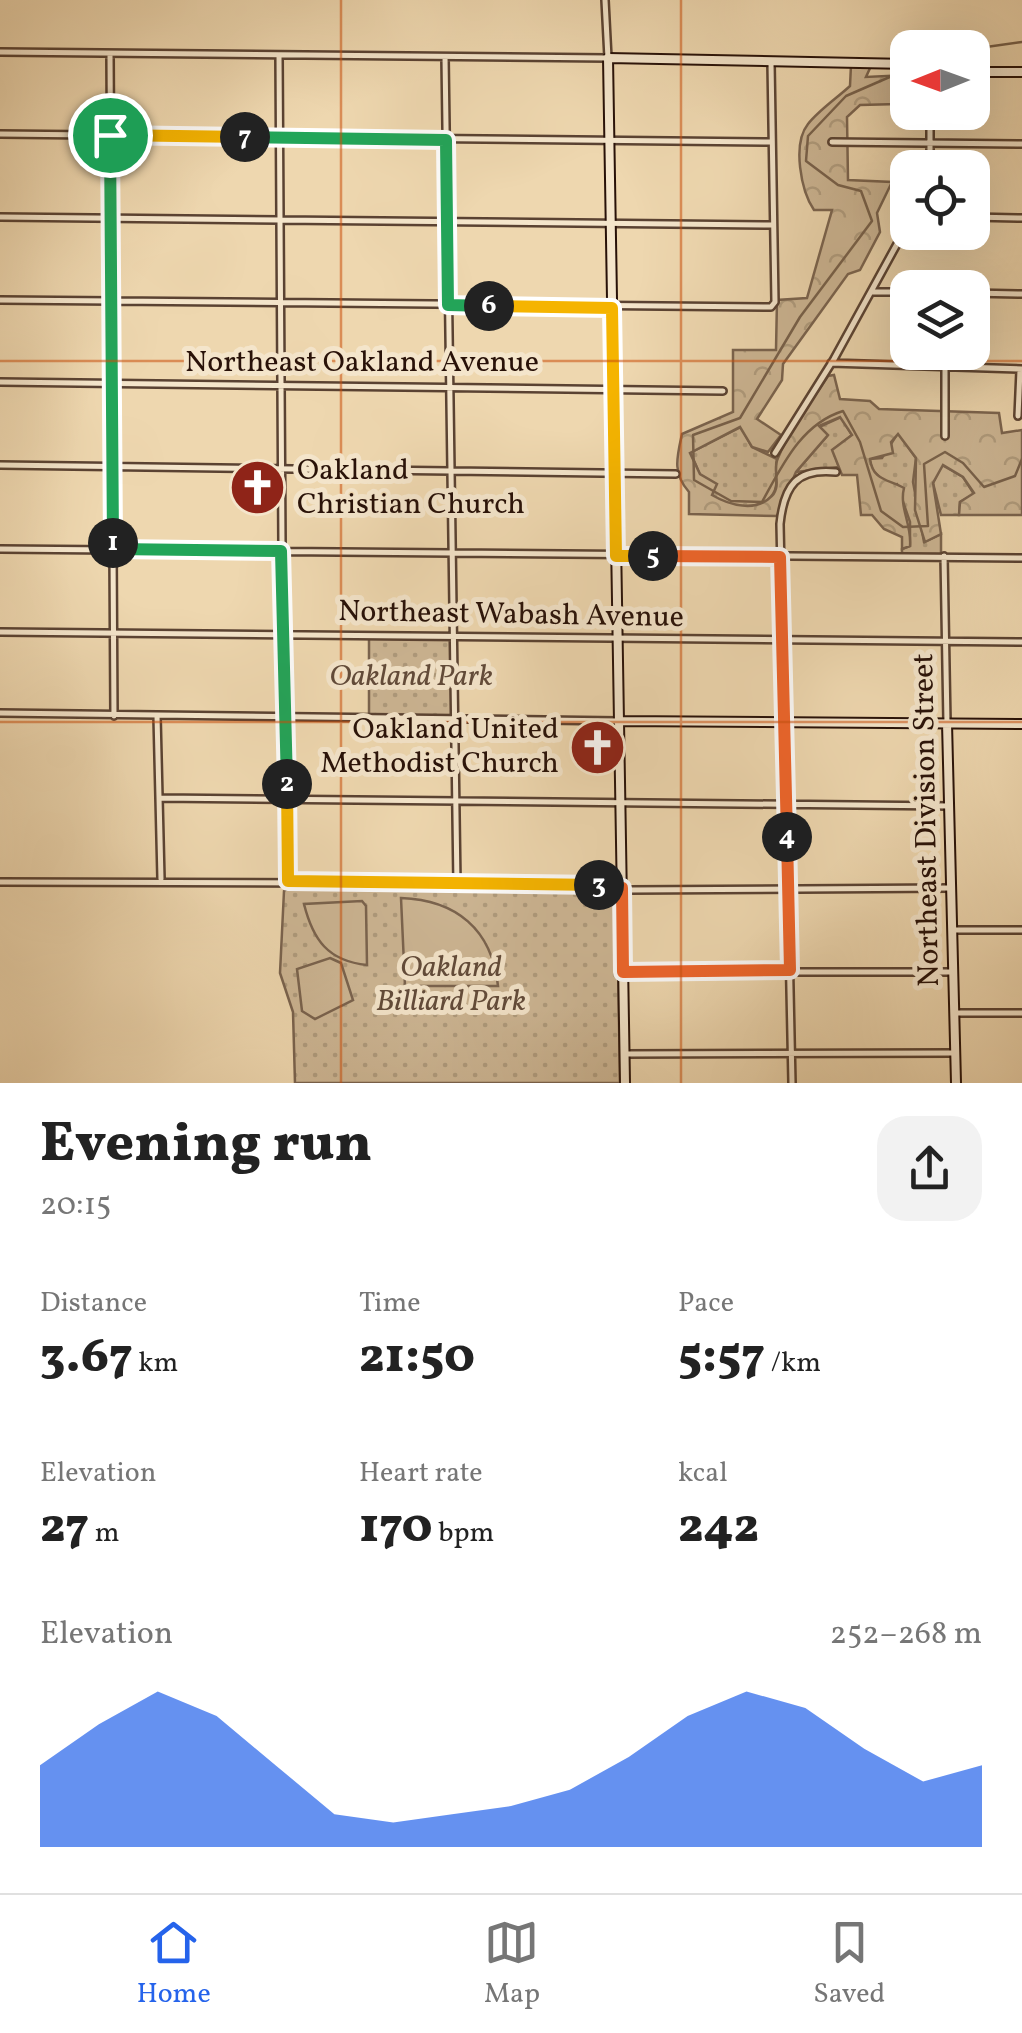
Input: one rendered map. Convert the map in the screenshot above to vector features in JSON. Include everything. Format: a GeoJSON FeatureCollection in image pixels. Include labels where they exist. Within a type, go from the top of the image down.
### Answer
{"type":"FeatureCollection","features":[{"type":"Feature","properties":{"kind":"main road"},"geometry":{"type":"LineString","coordinates":[[625,1083],[608,58],[890,63]]}},
{"type":"Feature","properties":{"kind":"main road"},"geometry":{"type":"LineString","coordinates":[[990,72],[1022,72]]}},
{"type":"Feature","properties":{"kind":"main road"},"geometry":{"type":"LineString","coordinates":[[619,721],[1022,724]]}},
{"type":"Feature","properties":{"kind":"main road","name":"Northeast Division Street"},"geometry":{"type":"LineString","coordinates":[[948,723],[956,1083]]}},
{"type":"Feature","properties":{"kind":"street"},"geometry":{"type":"LineString","coordinates":[[0,52],[608,58],[606,0]]}},
{"type":"Feature","properties":{"kind":"street"},"geometry":{"type":"LineString","coordinates":[[110,53],[114,716]]}},
{"type":"Feature","properties":{"kind":"street"},"geometry":{"type":"LineString","coordinates":[[279,55],[281,551],[288,881]]}},
{"type":"Feature","properties":{"kind":"street"},"geometry":{"type":"LineString","coordinates":[[445,57],[458,884]]}},
{"type":"Feature","properties":{"kind":"street"},"geometry":{"type":"LineString","coordinates":[[0,300],[612,308],[773,306],[771,60]]}},
{"type":"Feature","properties":{"kind":"street"},"geometry":{"type":"LineString","coordinates":[[930,130],[930,150]]}},
{"type":"Feature","properties":{"kind":"street"},"geometry":{"type":"LineString","coordinates":[[0,134],[772,142]]}},
{"type":"Feature","properties":{"kind":"street"},"geometry":{"type":"LineString","coordinates":[[832,142],[1022,144]]}},
{"type":"Feature","properties":{"kind":"street"},"geometry":{"type":"LineString","coordinates":[[0,217],[773,225]]}},
{"type":"Feature","properties":{"kind":"street"},"geometry":{"type":"LineString","coordinates":[[990,218],[1022,218]]}},
{"type":"Feature","properties":{"kind":"street"},"geometry":{"type":"LineString","coordinates":[[775,453],[832,363],[894,250]]}},
{"type":"Feature","properties":{"kind":"street"},"geometry":{"type":"LineString","coordinates":[[871,292],[890,292]]}},
{"type":"Feature","properties":{"kind":"street"},"geometry":{"type":"LineString","coordinates":[[990,293],[1022,294]]}},
{"type":"Feature","properties":{"kind":"street"},"geometry":{"type":"LineString","coordinates":[[832,363],[890,366]]}},
{"type":"Feature","properties":{"kind":"street"},"geometry":{"type":"LineString","coordinates":[[990,369],[1021,369],[1018,416]]}},
{"type":"Feature","properties":{"kind":"street"},"geometry":{"type":"LineString","coordinates":[[945,370],[945,436]]}},
{"type":"Feature","properties":{"kind":"street","name":"Northeast Oakland Avenue"},"geometry":{"type":"LineString","coordinates":[[0,382],[723,391]]}},
{"type":"Feature","properties":{"kind":"street"},"geometry":{"type":"LineString","coordinates":[[0,464],[676,474]]}},
{"type":"Feature","properties":{"kind":"street"},"geometry":{"type":"LineString","coordinates":[[792,1083],[782,507],[798,476],[813,470],[836,472]]}},
{"type":"Feature","properties":{"kind":"street"},"geometry":{"type":"LineString","coordinates":[[0,549],[1022,558]]}},
{"type":"Feature","properties":{"kind":"street","name":"Northeast Division Street"},"geometry":{"type":"LineString","coordinates":[[944,556],[948,723]]}},
{"type":"Feature","properties":{"kind":"street","name":"Northeast Wabash Avenue"},"geometry":{"type":"LineString","coordinates":[[0,632],[1022,642]]}},
{"type":"Feature","properties":{"kind":"street"},"geometry":{"type":"LineString","coordinates":[[0,712],[619,721]]}},
{"type":"Feature","properties":{"kind":"street"},"geometry":{"type":"LineString","coordinates":[[158,716],[161,880]]}},
{"type":"Feature","properties":{"kind":"street"},"geometry":{"type":"LineString","coordinates":[[159,798],[949,806]]}},
{"type":"Feature","properties":{"kind":"street"},"geometry":{"type":"LineString","coordinates":[[0,882],[161,880],[622,888],[951,888]]}},
{"type":"Feature","properties":{"kind":"street"},"geometry":{"type":"LineString","coordinates":[[952,930],[1022,930]]}},
{"type":"Feature","properties":{"kind":"street"},"geometry":{"type":"LineString","coordinates":[[623,972],[953,972]]}},
{"type":"Feature","properties":{"kind":"street"},"geometry":{"type":"LineString","coordinates":[[954,1013],[1022,1013]]}},
{"type":"Feature","properties":{"kind":"street"},"geometry":{"type":"LineString","coordinates":[[624,1054],[955,1053]]}},
{"type":"Feature","properties":{"kind":"green space"},"geometry":{"type":"Polygon","coordinates":[[[851,65],[871,66],[866,77],[890,76],[890,104],[860,105],[847,117],[848,180],[890,182],[877,213],[880,232],[860,270],[848,274],[783,364],[782,380],[757,419],[781,435],[768,452],[752,447],[740,427],[690,453],[700,474],[717,484],[712,495],[742,506],[766,501],[775,492],[776,463],[788,437],[828,376],[834,375],[840,399],[870,401],[879,409],[999,413],[1002,433],[1022,430],[1022,515],[959,515],[960,502],[974,493],[963,477],[943,465],[933,483],[941,534],[925,542],[915,510],[916,458],[898,434],[891,442],[893,453],[870,459],[874,472],[904,488],[910,546],[902,549],[902,537],[884,529],[872,515],[861,515],[857,475],[842,475],[832,450],[852,435],[840,417],[819,426],[828,435],[796,472],[777,516],[689,514],[689,492],[677,464],[682,434],[733,412],[733,350],[776,350],[777,300],[807,298],[832,210],[814,210],[809,202],[800,167],[800,143],[812,119],[850,86],[851,65]]]}},
{"type":"Feature","properties":{"kind":"green space"},"geometry":{"type":"Polygon","coordinates":[[[841,417],[852,435],[833,450],[839,467],[796,472],[827,436],[819,427],[841,417]]]}},
{"type":"Feature","properties":{"kind":"green space"},"geometry":{"type":"Polygon","coordinates":[[[741,427],[752,447],[777,459],[775,490],[771,497],[756,505],[727,503],[712,495],[690,453],[741,427]]]}},
{"type":"Feature","properties":{"kind":"green space"},"geometry":{"type":"Polygon","coordinates":[[[898,433],[916,458],[913,482],[924,542],[941,534],[941,554],[902,554],[902,549],[910,546],[910,522],[897,484],[889,485],[873,471],[869,459],[882,458],[898,433]]]}},
{"type":"Feature","properties":{"kind":"green space"},"geometry":{"type":"Polygon","coordinates":[[[942,465],[963,477],[974,494],[960,502],[959,515],[941,515],[933,483],[942,465]]]}},
{"type":"Feature","properties":{"kind":"green space","name":"Oakland Park"},"geometry":{"type":"Polygon","coordinates":[[[369,636],[452,637],[453,719],[369,718],[369,636]]]}},
{"type":"Feature","properties":{"kind":"green space","name":"Oakland Billiard Park"},"geometry":{"type":"Polygon","coordinates":[[[290,886],[612,889],[617,899],[620,1083],[295,1083],[293,1012],[280,973],[284,891],[290,886]]]}},
{"type":"Feature","properties":{"kind":"green space"},"geometry":{"type":"Polygon","coordinates":[[[401,898],[439,905],[468,921],[488,948],[498,986],[405,986],[401,898]]]}},
{"type":"Feature","properties":{"kind":"green space"},"geometry":{"type":"Polygon","coordinates":[[[362,901],[366,906],[367,965],[342,959],[324,946],[312,928],[304,904],[362,901]]]}},
{"type":"Feature","properties":{"kind":"green space"},"geometry":{"type":"Polygon","coordinates":[[[330,958],[341,963],[353,1000],[315,1019],[302,1011],[297,969],[330,958]]]}},
{"type":"Feature","properties":{"kind":"waterway"},"geometry":{"type":"LineString","coordinates":[[990,46],[1022,42]]}},
{"type":"Feature","properties":{"kind":"waterway"},"geometry":{"type":"LineString","coordinates":[[890,77],[846,96],[808,136],[806,161],[838,185],[861,191],[872,221],[800,317],[740,418],[693,435],[694,480],[731,501],[762,502],[804,436],[828,417],[843,411],[860,442],[881,511],[903,527],[928,526],[924,464],[945,452],[963,463],[984,487],[1015,476],[1022,459]]}},
{"type":"Feature","properties":{"kind":"place","name":"Oakland Christian Church"},"geometry":{"type":"Point","coordinates":[258,488]}},
{"type":"Feature","properties":{"kind":"place","name":"Oakland United Methodist Church"},"geometry":{"type":"Point","coordinates":[598,747]}},
{"type":"Feature","properties":{"kind":"route"},"geometry":{"type":"LineString","coordinates":[[110,135],[446,140],[448,305],[612,308],[616,556],[780,557],[790,970],[623,972],[622,888],[616,885],[288,881],[281,551],[113,549],[110,135]]}}]}
